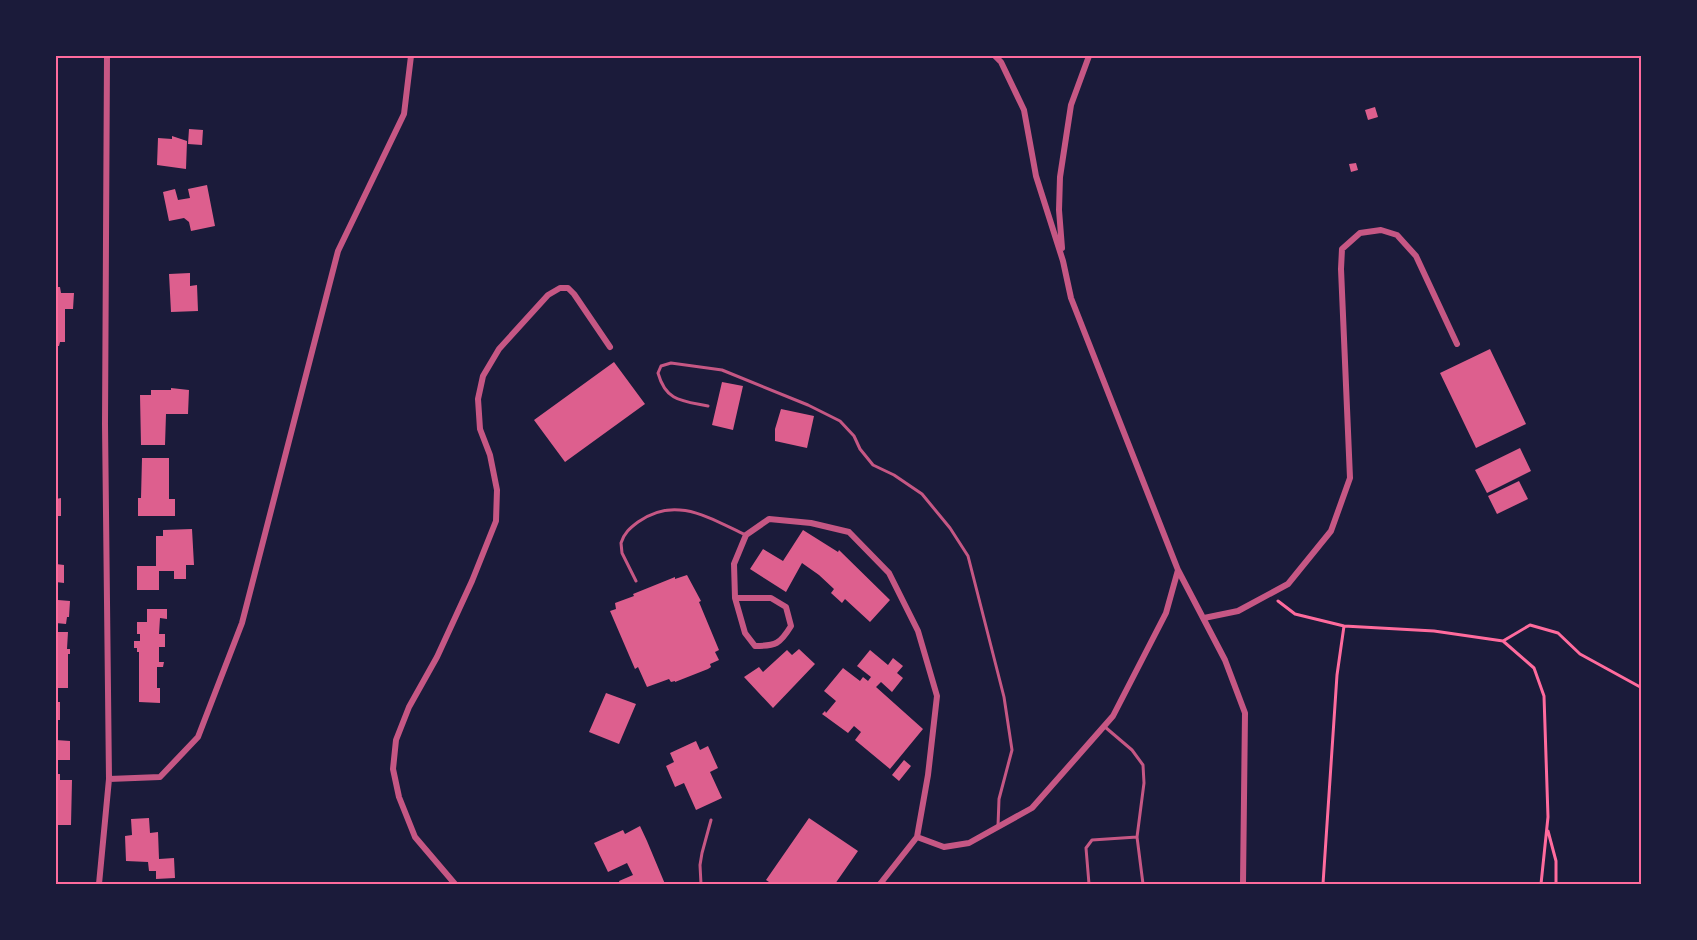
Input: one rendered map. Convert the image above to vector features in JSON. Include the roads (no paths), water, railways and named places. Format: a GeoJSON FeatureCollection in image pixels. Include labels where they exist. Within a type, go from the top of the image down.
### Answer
{"type":"FeatureCollection","features":[{"type":"Feature","properties":{"kind":"street"},"geometry":{"type":"LineString","coordinates":[[99,885],[109,780],[105,423],[107,56]]}},
{"type":"Feature","properties":{"kind":"street"},"geometry":{"type":"LineString","coordinates":[[109,780],[160,777],[198,736],[242,623],[338,250],[404,114],[411,56]]}},
{"type":"Feature","properties":{"kind":"street"},"geometry":{"type":"LineString","coordinates":[[1063,261],[1059,210],[1060,177],[1071,105],[1089,56]]}},
{"type":"Feature","properties":{"kind":"street"},"geometry":{"type":"LineString","coordinates":[[998,58],[1024,110],[1036,176],[1063,261],[1071,298],[1178,570],[1225,660],[1245,714],[1243,885]]}},
{"type":"Feature","properties":{"kind":"street"},"geometry":{"type":"LineString","coordinates":[[1204,618],[1239,612],[1288,584],[1331,531],[1350,478],[1342,249],[1360,233],[1381,230],[1397,235],[1416,256],[1457,344]]}},
{"type":"Feature","properties":{"kind":"street"},"geometry":{"type":"LineString","coordinates":[[455,885],[415,837],[399,797],[393,769],[396,740],[409,706],[442,646],[496,521],[497,490],[490,455],[480,429],[478,399],[483,376],[499,349],[548,296],[560,288],[568,288],[574,294],[610,347]]}},
{"type":"Feature","properties":{"kind":"street"},"geometry":{"type":"LineString","coordinates":[[735,598],[771,598],[786,607],[792,626],[782,641],[770,646],[755,646],[745,633],[735,598],[734,564],[746,535],[769,519],[811,523],[849,532],[890,573],[918,631],[937,696],[928,775],[917,837],[880,885]]}},
{"type":"Feature","properties":{"kind":"street"},"geometry":{"type":"LineString","coordinates":[[917,837],[944,847],[969,843],[1032,808],[1113,716],[1166,613],[1178,570]]}},
{"type":"Feature","properties":{"kind":"lane"},"geometry":{"type":"LineString","coordinates":[[708,406],[677,400],[670,396],[660,383],[658,373],[662,366],[670,363],[722,370],[808,405],[840,421],[854,436],[860,449],[873,465],[894,475],[922,494],[950,528],[968,556],[1004,697],[1012,750],[999,799],[998,828]]}},
{"type":"Feature","properties":{"kind":"lane"},"geometry":{"type":"LineString","coordinates":[[636,581],[622,553],[621,543],[629,530],[648,515],[664,509],[685,509],[746,535]]}},
{"type":"Feature","properties":{"kind":"lane"},"geometry":{"type":"LineString","coordinates":[[1104,726],[1132,750],[1143,765],[1144,783],[1137,837],[1143,885]]}},
{"type":"Feature","properties":{"kind":"lane"},"geometry":{"type":"LineString","coordinates":[[701,885],[702,853],[711,820]]}},
{"type":"Feature","properties":{"kind":"lane"},"geometry":{"type":"LineString","coordinates":[[1089,885],[1086,848],[1092,840],[1137,837]]}}]}
